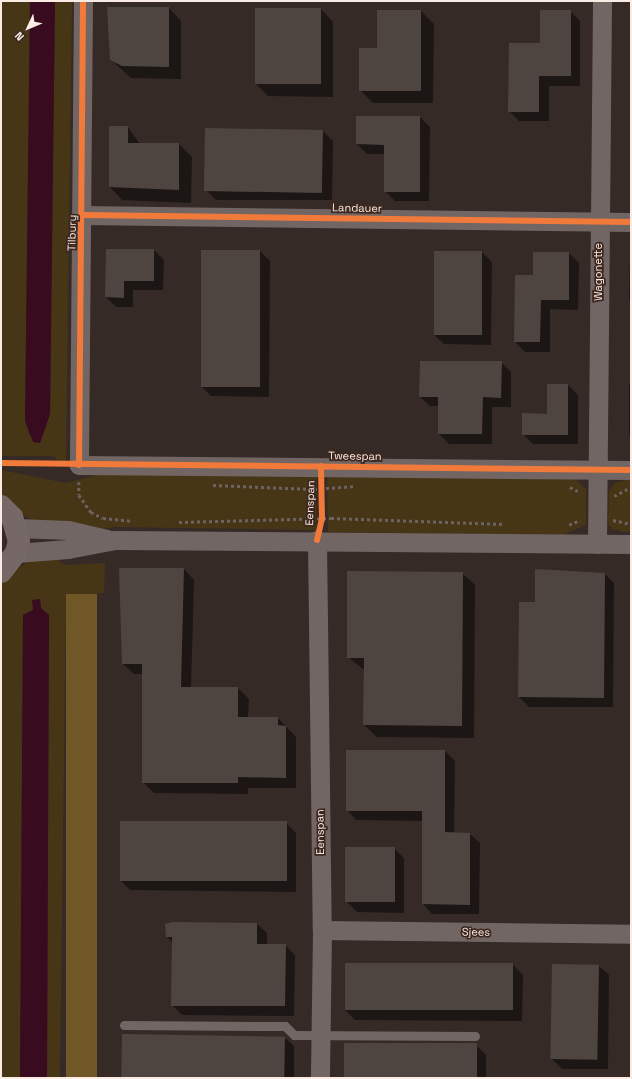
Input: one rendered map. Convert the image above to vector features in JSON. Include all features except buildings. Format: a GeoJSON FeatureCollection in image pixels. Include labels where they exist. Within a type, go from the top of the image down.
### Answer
{"type":"FeatureCollection","features":[{"type":"Feature","properties":{"kind":"main road"},"geometry":{"type":"LineString","coordinates":[[1,506],[17,528],[16,553],[1,572]]}},
{"type":"Feature","properties":{"kind":"street","name":"Tilbury"},"geometry":{"type":"LineString","coordinates":[[81,472],[83,1]]}},
{"type":"Feature","properties":{"kind":"street","name":"Wagonette"},"geometry":{"type":"LineString","coordinates":[[597,544],[592,517],[600,470],[598,222],[602,1]]}},
{"type":"Feature","properties":{"kind":"street","name":"Landauer"},"geometry":{"type":"LineString","coordinates":[[82,215],[631,222]]}},
{"type":"Feature","properties":{"kind":"street","name":"Tweespan"},"geometry":{"type":"LineString","coordinates":[[81,472],[321,466],[631,470]]}},
{"type":"Feature","properties":{"kind":"street"},"geometry":{"type":"LineString","coordinates":[[17,528],[68,530],[115,540]]}},
{"type":"Feature","properties":{"kind":"street"},"geometry":{"type":"LineString","coordinates":[[16,553],[68,549],[115,540],[317,540],[631,544]]}},
{"type":"Feature","properties":{"kind":"street","name":"Eenspan"},"geometry":{"type":"LineString","coordinates":[[317,540],[322,930],[320,1078]]}},
{"type":"Feature","properties":{"kind":"street","name":"Sjees"},"geometry":{"type":"LineString","coordinates":[[322,930],[631,934]]}},
{"type":"Feature","properties":{"kind":"lane"},"geometry":{"type":"LineString","coordinates":[[124,1025],[285,1026],[294,1036],[475,1036]]}},
{"type":"Feature","properties":{"kind":"path"},"geometry":{"type":"LineString","coordinates":[[81,472],[79,479],[79,495],[90,512],[103,518],[133,522]]}},
{"type":"Feature","properties":{"kind":"path"},"geometry":{"type":"LineString","coordinates":[[204,484],[262,489],[359,486]]}},
{"type":"Feature","properties":{"kind":"path"},"geometry":{"type":"LineString","coordinates":[[565,485],[583,494]]}},
{"type":"Feature","properties":{"kind":"path"},"geometry":{"type":"LineString","coordinates":[[176,522],[322,516],[511,524]]}},
{"type":"Feature","properties":{"kind":"path"},"geometry":{"type":"LineString","coordinates":[[566,526],[592,517],[631,524]]}},
{"type":"Feature","properties":{"kind":"shaded area"},"geometry":{"type":"Polygon","coordinates":[[[1,1],[30,1],[25,421],[29,434],[40,443],[50,414],[55,1],[72,1],[66,466],[53,456],[1,456],[1,1]]]}},
{"type":"Feature","properties":{"kind":"shaded area"},"geometry":{"type":"Polygon","coordinates":[[[30,1],[55,1],[50,414],[40,443],[33,442],[25,421],[30,1]]]}},
{"type":"Feature","properties":{"kind":"shaded area"},"geometry":{"type":"Polygon","coordinates":[[[1,470],[66,483],[101,474],[317,475],[316,530],[116,527],[66,535],[18,513],[1,493],[1,470]]]}},
{"type":"Feature","properties":{"kind":"shaded area"},"geometry":{"type":"Polygon","coordinates":[[[327,474],[575,479],[586,489],[586,525],[563,535],[328,532],[327,474]]]}},
{"type":"Feature","properties":{"kind":"shaded area"},"geometry":{"type":"Polygon","coordinates":[[[631,479],[631,532],[612,529],[608,523],[609,491],[615,483],[631,479]]]}},
{"type":"Feature","properties":{"kind":"shaded area"},"geometry":{"type":"Polygon","coordinates":[[[47,554],[66,565],[105,563],[104,593],[66,596],[60,1078],[47,1078],[49,615],[41,608],[40,599],[33,610],[23,615],[20,1078],[1,1078],[1,582],[32,558],[47,554]]]}},
{"type":"Feature","properties":{"kind":"shaded area"},"geometry":{"type":"Polygon","coordinates":[[[66,594],[97,594],[97,1078],[66,1078],[66,594]]]}},
{"type":"Feature","properties":{"kind":"shaded area"},"geometry":{"type":"Polygon","coordinates":[[[40,599],[41,608],[49,615],[47,1078],[20,1078],[23,615],[33,610],[32,600],[40,599]]]}},
{"type":"Feature","properties":{"kind":"cycle path"},"geometry":{"type":"LineString","coordinates":[[79,465],[83,1]]}},
{"type":"Feature","properties":{"kind":"cycle path"},"geometry":{"type":"LineString","coordinates":[[82,215],[631,222]]}},
{"type":"Feature","properties":{"kind":"cycle path"},"geometry":{"type":"LineString","coordinates":[[1,463],[631,470]]}},
{"type":"Feature","properties":{"kind":"cycle path"},"geometry":{"type":"LineString","coordinates":[[317,540],[322,519],[321,466]]}}]}
